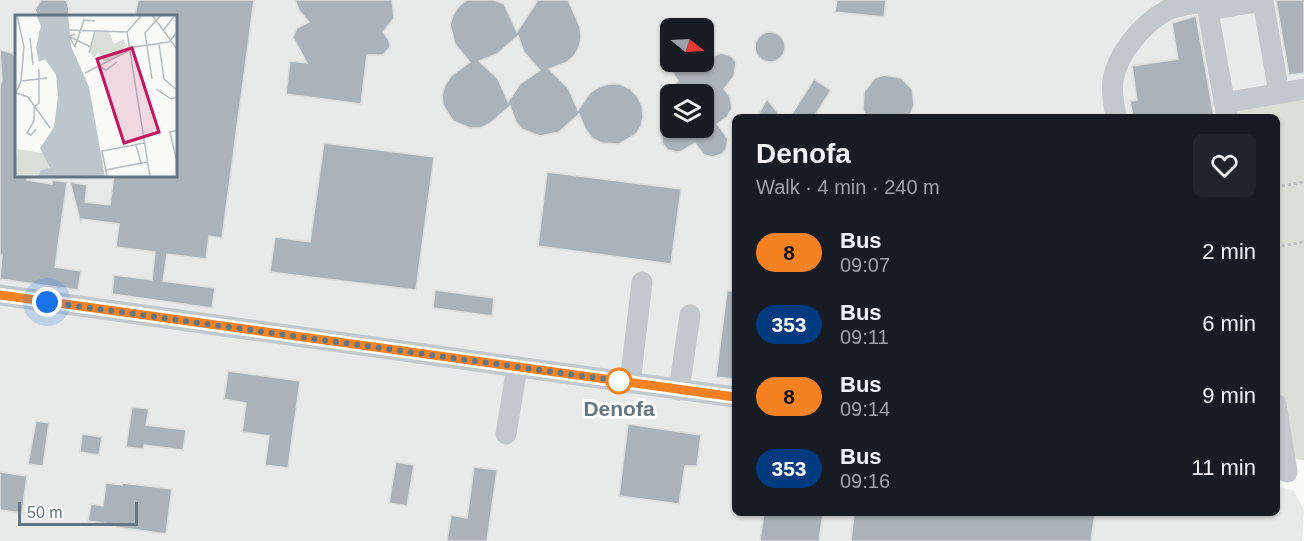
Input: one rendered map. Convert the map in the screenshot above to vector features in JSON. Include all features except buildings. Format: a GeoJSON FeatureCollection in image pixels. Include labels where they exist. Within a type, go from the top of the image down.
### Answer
{"type":"FeatureCollection","features":[{"type":"Feature","properties":{"kind":"street"},"geometry":{"type":"LineString","coordinates":[[1116,114],[1112,89],[1113,76],[1126,49],[1141,31],[1168,9],[1263,1],[1279,93]]}},
{"type":"Feature","properties":{"kind":"street"},"geometry":{"type":"LineString","coordinates":[[1207,4],[1226,110],[1279,93],[1304,89]]}},
{"type":"Feature","properties":{"kind":"street"},"geometry":{"type":"LineString","coordinates":[[630,383],[642,282]]}},
{"type":"Feature","properties":{"kind":"street"},"geometry":{"type":"LineString","coordinates":[[0,295],[732,398]]}},
{"type":"Feature","properties":{"kind":"street"},"geometry":{"type":"LineString","coordinates":[[679,390],[690,315]]}},
{"type":"Feature","properties":{"kind":"street"},"geometry":{"type":"LineString","coordinates":[[506,434],[517,367]]}},
{"type":"Feature","properties":{"kind":"street"},"geometry":{"type":"LineString","coordinates":[[1280,425],[1289,473]]}},
{"type":"Feature","properties":{"kind":"path"},"geometry":{"type":"LineString","coordinates":[[1280,186],[1304,182]]}},
{"type":"Feature","properties":{"kind":"path"},"geometry":{"type":"LineString","coordinates":[[1280,246],[1304,242]]}},
{"type":"Feature","properties":{"kind":"shaded area"},"geometry":{"type":"Polygon","coordinates":[[[0,0],[1304,0],[1304,86],[1234,114],[732,114],[732,516],[1280,516],[1280,487],[1294,491],[1304,510],[1302,541],[0,541],[0,0]]]}},
{"type":"Feature","properties":{"kind":"shaded area"},"geometry":{"type":"Polygon","coordinates":[[[1304,86],[1304,460],[1285,457],[1280,425],[1280,114],[1226,114],[1223,98],[1304,86]]]}},
{"type":"Feature","properties":{"kind":"bus line","name":"8"},"geometry":{"type":"LineString","coordinates":[[0,295],[732,397]]}},
{"type":"Feature","properties":{"kind":"place","name":"Denofa"},"geometry":{"type":"Point","coordinates":[619,381]}},
{"type":"Feature","properties":{"kind":"route"},"geometry":{"type":"LineString","coordinates":[[47,302],[619,381]]}}]}
